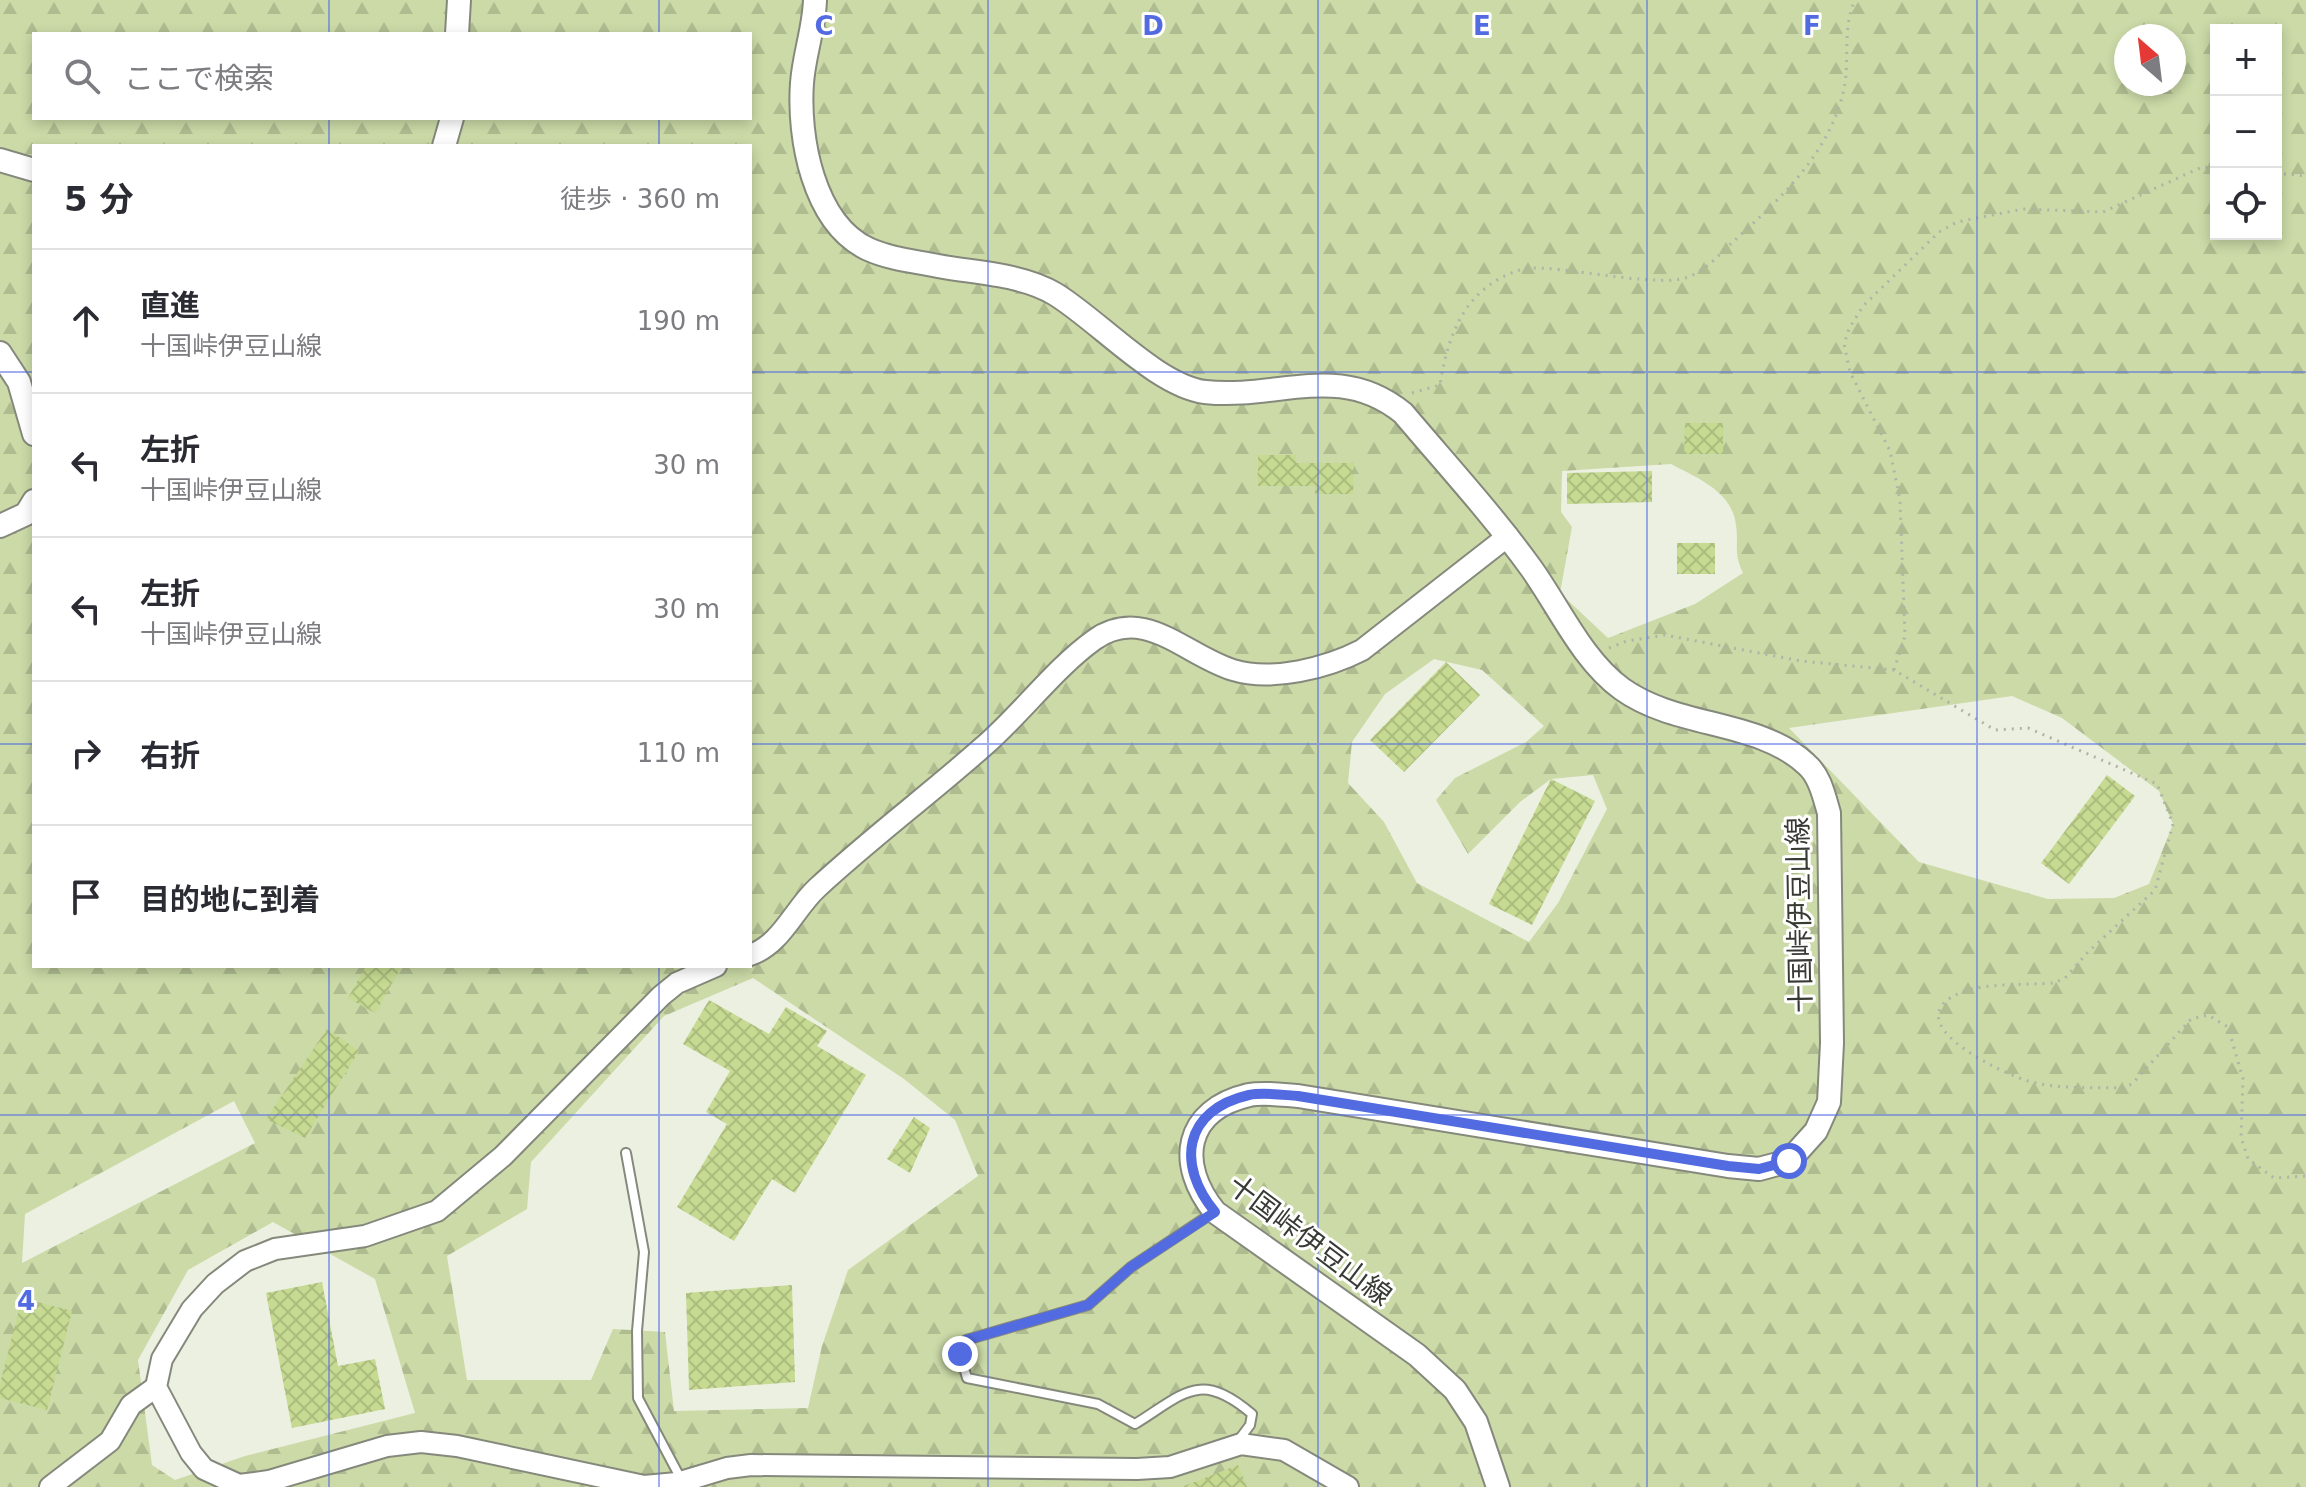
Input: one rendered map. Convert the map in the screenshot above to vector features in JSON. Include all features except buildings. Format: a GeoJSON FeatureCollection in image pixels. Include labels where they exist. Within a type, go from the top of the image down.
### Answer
{"type":"FeatureCollection","features":[{"type":"Feature","properties":{"kind":"main road"},"geometry":{"type":"LineString","coordinates":[[457,32],[459,0]]}},
{"type":"Feature","properties":{"kind":"main road","name":"十国峠伊豆山線"},"geometry":{"type":"LineString","coordinates":[[815,0],[815,24],[802,81],[802,136],[821,197],[840,227],[865,248],[891,257],[1030,283],[1054,293],[1179,386],[1205,392],[1256,392],[1332,384],[1370,392],[1388,401],[1403,413],[1508,536],[1590,655],[1621,688],[1661,710],[1776,744],[1808,764],[1820,783],[1829,813],[1832,1043],[1829,1102],[1816,1131],[1789,1161],[1759,1169],[1298,1096],[1253,1094],[1228,1101],[1207,1115],[1189,1147],[1196,1182],[1215,1212],[1417,1355],[1455,1390],[1476,1422],[1498,1487]]}},
{"type":"Feature","properties":{"kind":"main road"},"geometry":{"type":"LineString","coordinates":[[445,144],[451,120]]}},
{"type":"Feature","properties":{"kind":"main road"},"geometry":{"type":"LineString","coordinates":[[0,160],[32,169]]}},
{"type":"Feature","properties":{"kind":"main road"},"geometry":{"type":"LineString","coordinates":[[0,353],[19,382],[32,427]]}},
{"type":"Feature","properties":{"kind":"main road"},"geometry":{"type":"LineString","coordinates":[[0,526],[26,514],[32,504]]}},
{"type":"Feature","properties":{"kind":"street"},"geometry":{"type":"LineString","coordinates":[[752,954],[766,950],[813,891],[985,745],[1095,639],[1120,630],[1150,628],[1174,639],[1192,654],[1235,671],[1279,672],[1321,667],[1362,650],[1508,536]]}},
{"type":"Feature","properties":{"kind":"street"},"geometry":{"type":"LineString","coordinates":[[711,968],[677,983],[661,996],[503,1156],[437,1211],[365,1236],[275,1249],[245,1261],[215,1284],[192,1309],[162,1359],[156,1387],[191,1453],[204,1469],[239,1485],[269,1481],[387,1446],[421,1442],[457,1446],[644,1486],[682,1481],[727,1468],[751,1465],[1138,1478],[1235,1445],[1284,1450],[1348,1487]]}},
{"type":"Feature","properties":{"kind":"street"},"geometry":{"type":"LineString","coordinates":[[50,1487],[110,1441],[131,1405],[156,1387]]}},
{"type":"Feature","properties":{"kind":"lane"},"geometry":{"type":"LineString","coordinates":[[626,1153],[644,1252],[637,1331],[638,1398],[682,1481]]}},
{"type":"Feature","properties":{"kind":"lane"},"geometry":{"type":"LineString","coordinates":[[1215,1212],[1131,1267],[1088,1305],[966,1340],[960,1354],[967,1378],[1098,1404],[1135,1424],[1181,1395],[1205,1387],[1230,1395],[1252,1414],[1250,1425],[1235,1445]]}},
{"type":"Feature","properties":{"kind":"path"},"geometry":{"type":"LineString","coordinates":[[1388,401],[1440,385],[1463,310],[1484,289],[1525,268],[1666,280],[1693,275],[1720,254],[1811,164],[1830,130],[1843,91],[1848,57],[1846,19],[1855,0]]}},
{"type":"Feature","properties":{"kind":"path"},"geometry":{"type":"LineString","coordinates":[[1894,670],[1905,636],[1900,500],[1890,451],[1850,372],[1844,344],[1863,306],[1939,232],[1957,222],[2023,209],[2103,212],[2202,167],[2210,168]]}},
{"type":"Feature","properties":{"kind":"path"},"geometry":{"type":"LineString","coordinates":[[2282,174],[2306,176]]}},
{"type":"Feature","properties":{"kind":"path"},"geometry":{"type":"LineString","coordinates":[[1590,655],[1627,641],[1665,635],[1801,661],[1894,670],[1995,730],[2028,728],[2157,784],[2173,824],[2155,890],[2088,952],[2065,978],[2054,983],[1965,990],[1948,999],[1941,1013],[1942,1028],[1965,1053],[2025,1080],[2049,1085],[2123,1088],[2132,1084],[2191,1019],[2208,1015],[2228,1027],[2243,1079],[2241,1137],[2248,1159],[2274,1178],[2306,1176]]}},
{"type":"Feature","properties":{"kind":"green space"},"geometry":{"type":"Polygon","coordinates":[[[0,0],[2306,0],[2306,1487],[0,1487],[0,0]],[[1671,464],[1562,471],[1561,512],[1572,527],[1560,593],[1608,638],[1695,604],[1743,573],[1737,554],[1733,513],[1721,494],[1702,480],[1671,464]],[[1434,659],[1385,694],[1352,742],[1348,783],[1384,822],[1417,883],[1529,942],[1558,903],[1607,809],[1593,775],[1551,779],[1520,802],[1468,854],[1436,800],[1455,778],[1526,742],[1544,726],[1482,670],[1434,659]],[[2012,696],[1789,728],[1919,862],[2048,899],[2114,898],[2149,884],[2173,824],[2159,791],[2062,718],[2012,696]],[[753,978],[664,1016],[531,1162],[527,1209],[447,1256],[467,1380],[591,1380],[613,1329],[665,1332],[674,1411],[808,1408],[822,1346],[848,1270],[978,1176],[955,1120],[904,1079],[753,978]],[[234,1101],[25,1214],[22,1263],[255,1143],[234,1101]],[[273,1222],[188,1270],[138,1360],[152,1465],[175,1480],[245,1456],[415,1413],[375,1279],[273,1222]]]}},
{"type":"Feature","properties":{"kind":"route"},"geometry":{"type":"LineString","coordinates":[[960,1354],[966,1340],[1088,1305],[1131,1267],[1215,1212],[1201,1195],[1191,1170],[1189,1147],[1207,1115],[1228,1101],[1253,1094],[1298,1096],[1728,1166],[1759,1169],[1789,1161]]}}]}
